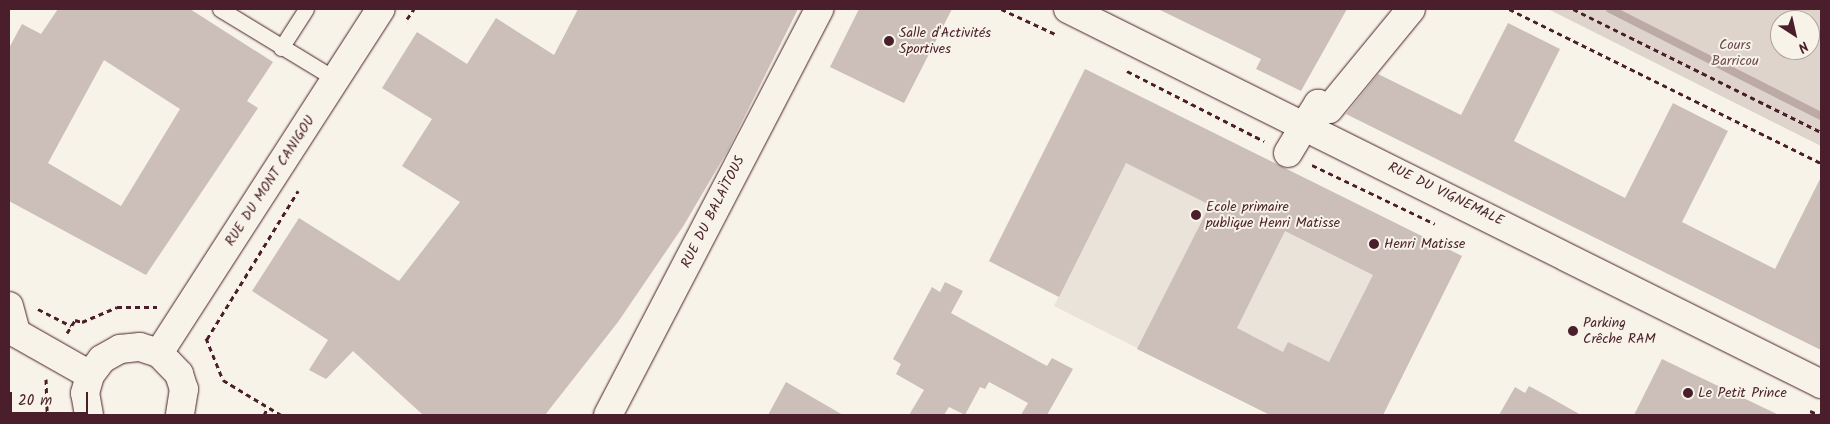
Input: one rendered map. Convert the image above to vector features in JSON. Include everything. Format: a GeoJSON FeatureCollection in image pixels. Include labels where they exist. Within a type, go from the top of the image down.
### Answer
{"type":"FeatureCollection","features":[{"type":"Feature","properties":{"kind":"street","name":"RUE DU MONT CANIGOU"},"geometry":{"type":"LineString","coordinates":[[158,353],[381,9]]}},
{"type":"Feature","properties":{"kind":"street","name":"RUE DU BALAÏTOUS"},"geometry":{"type":"LineString","coordinates":[[608,415],[819,9]]}},
{"type":"Feature","properties":{"kind":"street","name":"RUE DU VIGNEMALE"},"geometry":{"type":"LineString","coordinates":[[1068,9],[1821,384]]}},
{"type":"Feature","properties":{"kind":"street"},"geometry":{"type":"LineString","coordinates":[[1298,136],[1318,104],[1329,109],[1411,9]]}},
{"type":"Feature","properties":{"kind":"street"},"geometry":{"type":"LineString","coordinates":[[19,305],[12,331],[90,375]]}},
{"type":"Feature","properties":{"kind":"street"},"geometry":{"type":"LineString","coordinates":[[89,415],[85,393],[90,375],[102,359],[120,349],[140,347],[158,353],[179,374],[184,389],[180,415]]}},
{"type":"Feature","properties":{"kind":"lane"},"geometry":{"type":"LineString","coordinates":[[281,48],[306,9]]}},
{"type":"Feature","properties":{"kind":"lane"},"geometry":{"type":"LineString","coordinates":[[230,11],[281,48],[335,79]]}},
{"type":"Feature","properties":{"kind":"path"},"geometry":{"type":"LineString","coordinates":[[1001,9],[1066,40]]}},
{"type":"Feature","properties":{"kind":"path"},"geometry":{"type":"LineString","coordinates":[[1509,9],[1821,164]]}},
{"type":"Feature","properties":{"kind":"path"},"geometry":{"type":"LineString","coordinates":[[1573,9],[1821,132]]}},
{"type":"Feature","properties":{"kind":"path"},"geometry":{"type":"LineString","coordinates":[[1119,67],[1298,136],[1439,226]]}},
{"type":"Feature","properties":{"kind":"path"},"geometry":{"type":"LineString","coordinates":[[19,305],[71,326],[117,307],[138,304],[165,310]]}},
{"type":"Feature","properties":{"kind":"path"},"geometry":{"type":"LineString","coordinates":[[202,334],[219,362],[223,380],[268,409],[281,415]]}},
{"type":"Feature","properties":{"kind":"path"},"geometry":{"type":"LineString","coordinates":[[47,415],[44,390],[48,368]]}},
{"type":"Feature","properties":{"kind":"path"},"geometry":{"type":"LineString","coordinates":[[1802,406],[1820,415]]}},
{"type":"Feature","properties":{"kind":"path"},"geometry":{"type":"LineString","coordinates":[[264,415],[268,409]]}},
{"type":"Feature","properties":{"kind":"shaded area","name":"Ecole primaire publique Henri Matisse"},"geometry":{"type":"Polygon","coordinates":[[[1085,69],[1462,256],[1383,415],[1360,411],[1357,415],[1270,415],[1054,306],[1059,296],[989,261],[1085,69]]]}},
{"type":"Feature","properties":{"kind":"green space","name":"Cours Barricou"},"geometry":{"type":"Polygon","coordinates":[[[1548,9],[1821,9],[1821,146],[1548,9]]]}},
{"type":"Feature","properties":{"kind":"building"},"geometry":{"type":"Polygon","coordinates":[[[58,9],[190,9],[273,62],[247,101],[258,108],[146,275],[9,201],[9,48],[22,24],[41,34],[58,9]],[[104,60],[48,163],[121,206],[180,109],[104,60]]]}},
{"type":"Feature","properties":{"kind":"building"},"geometry":{"type":"Polygon","coordinates":[[[578,9],[798,9],[728,150],[684,225],[618,322],[545,415],[423,415],[353,351],[326,379],[309,370],[328,340],[252,291],[299,218],[399,281],[460,202],[402,166],[432,119],[382,88],[417,32],[467,64],[496,18],[554,55],[578,9]]]}},
{"type":"Feature","properties":{"kind":"building","name":"Salle d'Activités Sportives"},"geometry":{"type":"Polygon","coordinates":[[[859,9],[952,9],[904,103],[830,67],[859,9]]]}},
{"type":"Feature","properties":{"kind":"building"},"geometry":{"type":"Polygon","coordinates":[[[1158,9],[1347,9],[1301,91],[1256,69],[1261,59],[1158,9]]]}},
{"type":"Feature","properties":{"kind":"building"},"geometry":{"type":"Polygon","coordinates":[[[1508,23],[1560,49],[1514,141],[1625,198],[1673,103],[1728,131],[1682,222],[1775,269],[1821,177],[1821,350],[1346,114],[1378,74],[1461,115],[1508,23]]]}},
{"type":"Feature","properties":{"kind":"building","name":"Ecole primaire publique Henri Matisse"},"geometry":{"type":"Polygon","coordinates":[[[1085,69],[1462,256],[1383,415],[1270,415],[1137,349],[1210,205],[1126,163],[1059,297],[989,261],[1085,69]],[[1285,231],[1237,328],[1283,352],[1288,342],[1329,362],[1373,275],[1285,231]]]}},
{"type":"Feature","properties":{"kind":"building"},"geometry":{"type":"Polygon","coordinates":[[[945,282],[963,291],[951,313],[1047,366],[1052,358],[1073,369],[1047,415],[1021,415],[1028,403],[989,382],[985,389],[980,387],[965,415],[949,407],[944,415],[909,415],[924,390],[896,374],[901,364],[893,359],[932,287],[940,292],[945,282]]]}},
{"type":"Feature","properties":{"kind":"building","name":"Le Petit Prince"},"geometry":{"type":"Polygon","coordinates":[[[1662,359],[1691,373],[1779,415],[1634,415],[1662,359]]]}},
{"type":"Feature","properties":{"kind":"building"},"geometry":{"type":"Polygon","coordinates":[[[786,382],[843,415],[768,415],[786,382]]]}},
{"type":"Feature","properties":{"kind":"building"},"geometry":{"type":"Polygon","coordinates":[[[1529,386],[1581,415],[1499,415],[1515,387],[1525,393],[1529,386]]]}},
{"type":"Feature","properties":{"kind":"waterway"},"geometry":{"type":"LineString","coordinates":[[1610,9],[1821,116]]}},
{"type":"Feature","properties":{"kind":"place","name":"Salle d'Activités Sportives"},"geometry":{"type":"Point","coordinates":[889,41]}},
{"type":"Feature","properties":{"kind":"place","name":"Ecole primaire publique Henri Matisse"},"geometry":{"type":"Point","coordinates":[1196,215]}},
{"type":"Feature","properties":{"kind":"place","name":"Henri Matisse"},"geometry":{"type":"Point","coordinates":[1374,244]}},
{"type":"Feature","properties":{"kind":"place","name":"Parking Crêche RAM"},"geometry":{"type":"Point","coordinates":[1573,331]}},
{"type":"Feature","properties":{"kind":"place","name":"Le Petit Prince"},"geometry":{"type":"Point","coordinates":[1688,393]}}]}
